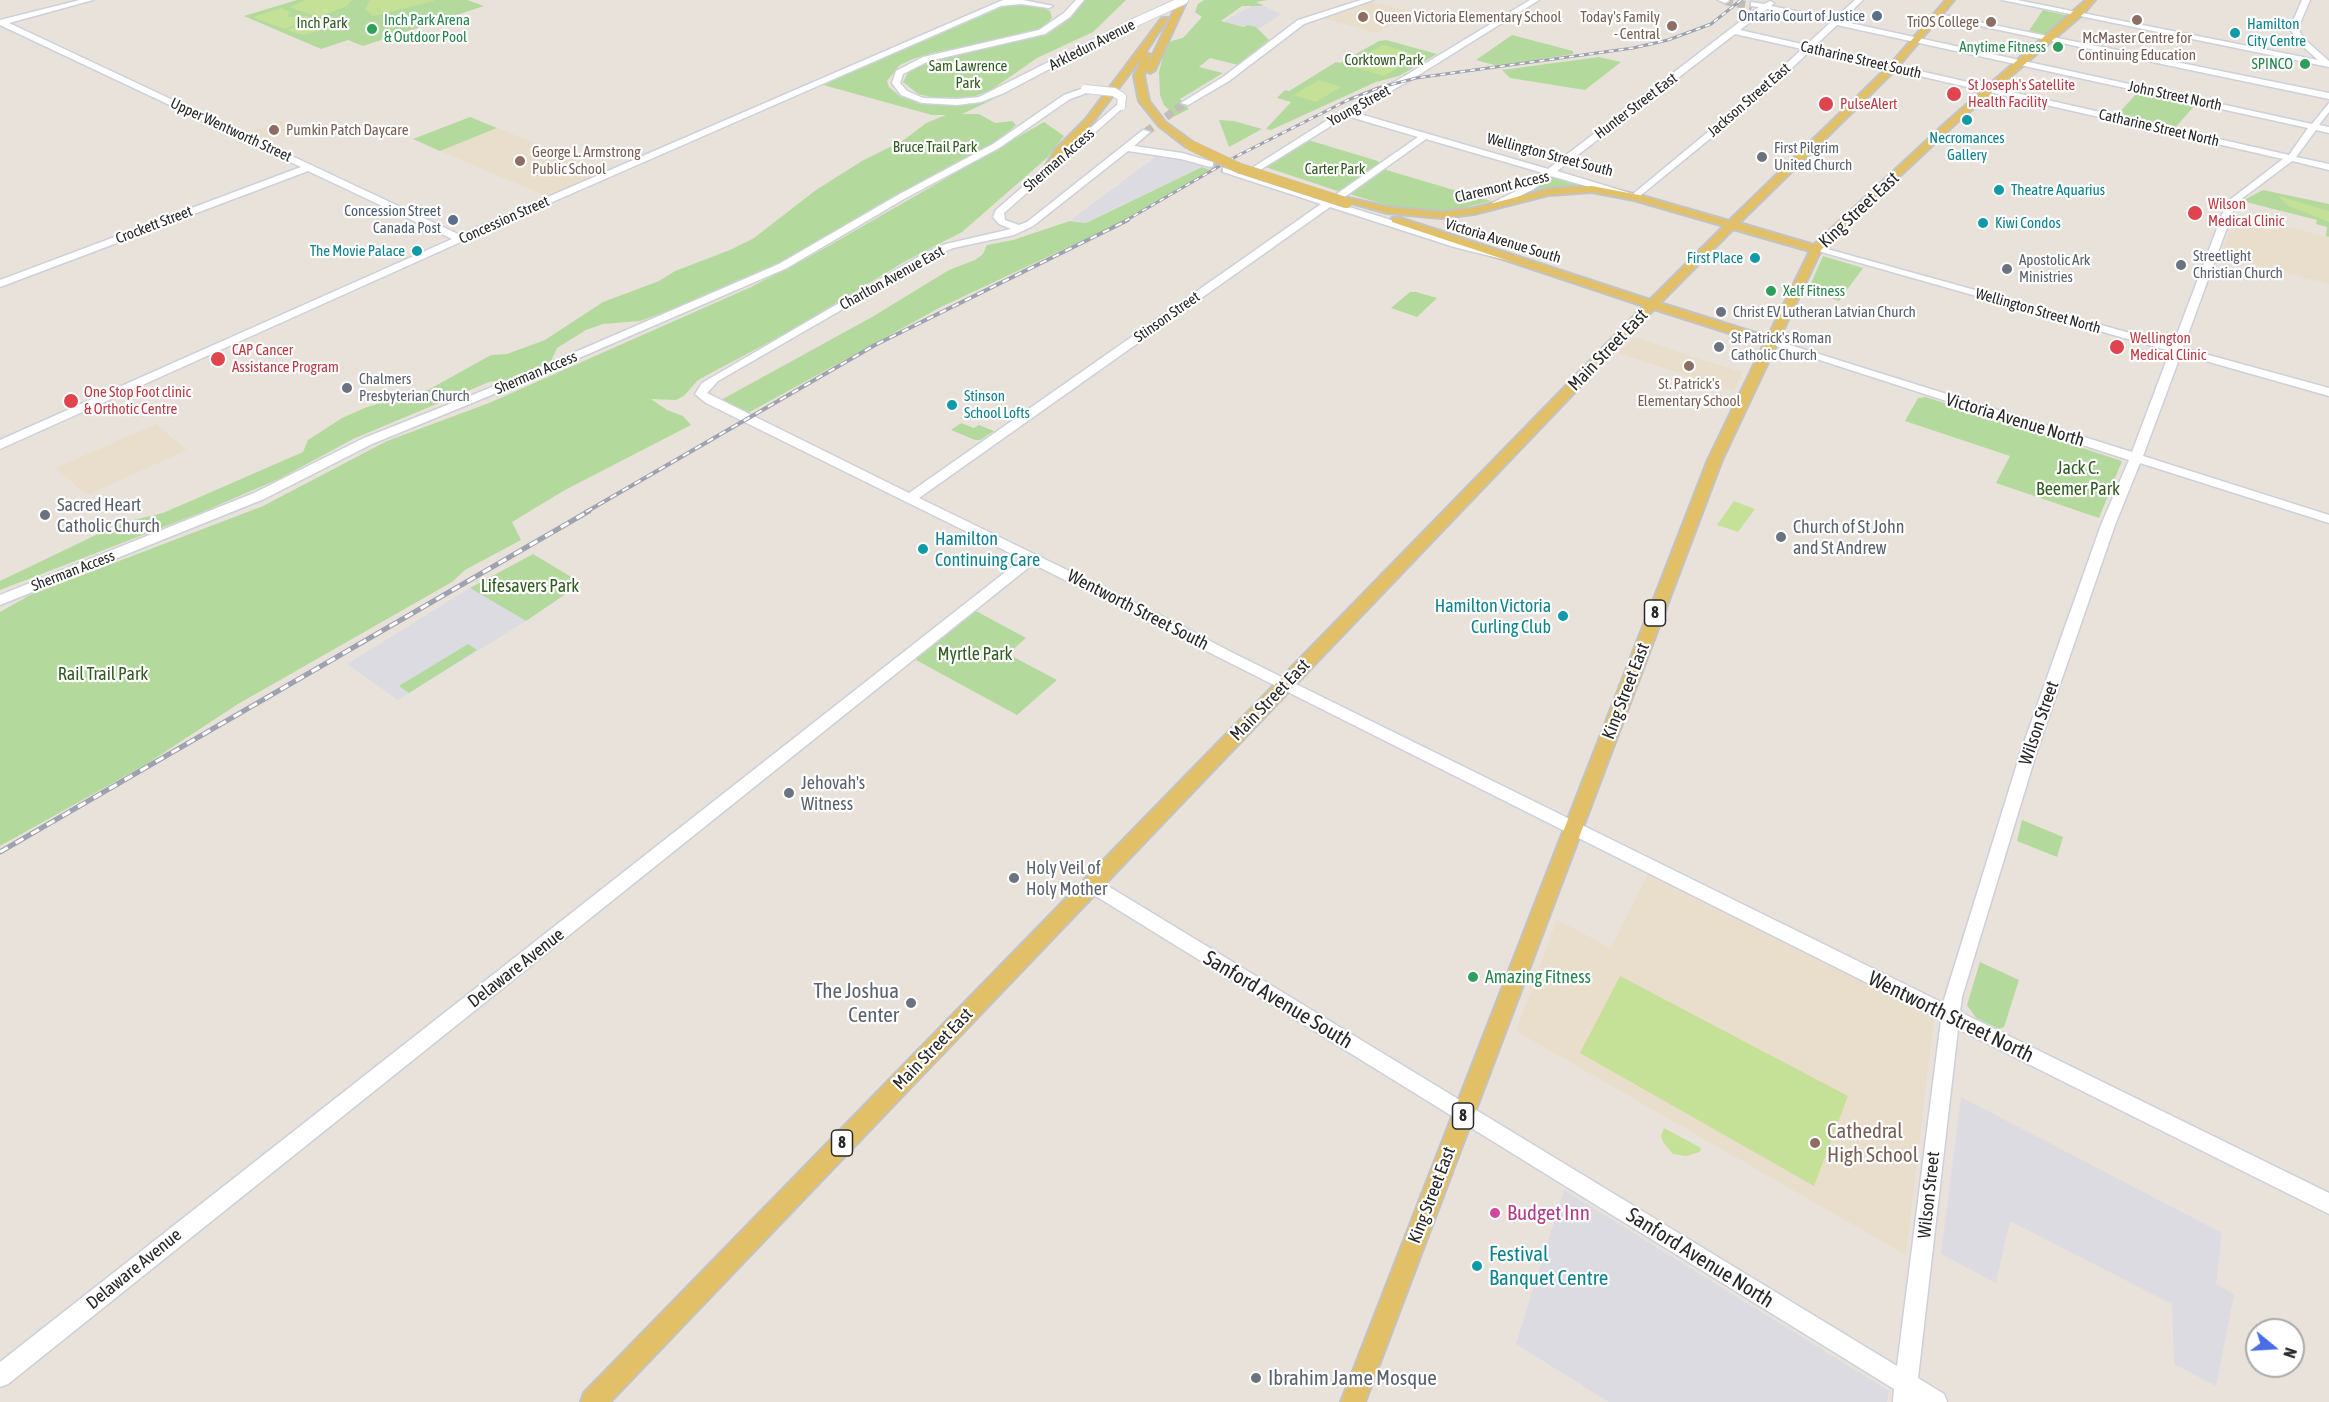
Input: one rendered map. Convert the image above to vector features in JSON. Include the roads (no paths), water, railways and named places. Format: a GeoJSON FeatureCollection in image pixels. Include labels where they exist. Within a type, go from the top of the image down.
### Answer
{"type":"FeatureCollection","features":[{"type":"Feature","properties":{"kind":"main road"},"geometry":{"type":"LineString","coordinates":[[1,24],[89,0]]}},
{"type":"Feature","properties":{"kind":"main road","name":"Concession Street"},"geometry":{"type":"LineString","coordinates":[[0,445],[461,239],[1009,0]]}},
{"type":"Feature","properties":{"kind":"main road"},"geometry":{"type":"LineString","coordinates":[[1033,0],[1049,6],[1058,14],[1056,24]]}},
{"type":"Feature","properties":{"kind":"main road"},"geometry":{"type":"LineString","coordinates":[[1056,24],[1080,0]]}},
{"type":"Feature","properties":{"kind":"main road","name":"Claremont Access"},"geometry":{"type":"LineString","coordinates":[[1176,0],[1141,68],[1140,85],[1144,101],[1156,119],[1239,168],[1347,201],[1516,261]]}},
{"type":"Feature","properties":{"kind":"main road","name":"Arkledun Avenue"},"geometry":{"type":"LineString","coordinates":[[1056,24],[1032,35],[926,59],[903,70],[896,80],[897,87],[904,93],[929,101],[965,102],[1002,91],[1127,26],[1184,0]]}},
{"type":"Feature","properties":{"kind":"main road","name":"Claremont Access"},"geometry":{"type":"LineString","coordinates":[[1184,0],[1151,65],[1149,85],[1160,112],[1192,142]]}},
{"type":"Feature","properties":{"kind":"main road"},"geometry":{"type":"LineString","coordinates":[[1185,103],[1226,79],[1301,22],[1369,0]]}},
{"type":"Feature","properties":{"kind":"main road","name":"Young Street"},"geometry":{"type":"LineString","coordinates":[[1245,176],[1535,0]]}},
{"type":"Feature","properties":{"kind":"main road","name":"Hunter Street East"},"geometry":{"type":"LineString","coordinates":[[1493,207],[1528,188],[1763,7],[1776,0]]}},
{"type":"Feature","properties":{"kind":"main road","name":"Jackson Street East"},"geometry":{"type":"LineString","coordinates":[[1635,197],[1809,48],[1859,0]]}},
{"type":"Feature","properties":{"kind":"main road","name":"Main Street East"},"geometry":{"type":"LineString","coordinates":[[593,1402],[1652,304],[1893,67],[1950,0]]}},
{"type":"Feature","properties":{"kind":"main road"},"geometry":{"type":"LineString","coordinates":[[2006,0],[2328,65]]}},
{"type":"Feature","properties":{"kind":"main road","name":"8"},"geometry":{"type":"LineString","coordinates":[[2078,15],[2091,0]]}},
{"type":"Feature","properties":{"kind":"main road"},"geometry":{"type":"LineString","coordinates":[[2306,0],[2294,28],[2302,42],[2328,65]]}},
{"type":"Feature","properties":{"kind":"main road"},"geometry":{"type":"LineString","coordinates":[[998,3],[1017,2],[1049,6]]}},
{"type":"Feature","properties":{"kind":"main road","name":"John Street North"},"geometry":{"type":"LineString","coordinates":[[1753,5],[2329,130]]}},
{"type":"Feature","properties":{"kind":"main road"},"geometry":{"type":"LineString","coordinates":[[1937,15],[2329,96]]}},
{"type":"Feature","properties":{"kind":"main road","name":"King Street East"},"geometry":{"type":"LineString","coordinates":[[1353,1402],[1714,460],[1816,249],[1989,89],[2078,15]]}},
{"type":"Feature","properties":{"kind":"main road"},"geometry":{"type":"LineString","coordinates":[[1051,165],[1060,151],[1089,121],[1165,20]]}},
{"type":"Feature","properties":{"kind":"main road","name":"Upper Wentworth Street"},"geometry":{"type":"LineString","coordinates":[[1,24],[461,239]]}},
{"type":"Feature","properties":{"kind":"main road","name":"Catharine Street South"},"geometry":{"type":"LineString","coordinates":[[1733,31],[1989,89]]}},
{"type":"Feature","properties":{"kind":"main road","name":"Catharine Street North"},"geometry":{"type":"LineString","coordinates":[[1989,89],[2329,167]]}},
{"type":"Feature","properties":{"kind":"main road","name":"Sherman Access"},"geometry":{"type":"LineString","coordinates":[[0,600],[259,496],[368,441],[524,378],[783,266],[900,197],[996,146],[1067,96],[1085,90],[1111,94],[1118,99],[1119,106],[999,212],[998,217],[1006,225],[1020,229]]}},
{"type":"Feature","properties":{"kind":"main road","name":"Wilson Street"},"geometry":{"type":"LineString","coordinates":[[1905,1393],[1949,1016],[2028,751],[2083,592],[2232,202],[2291,158],[2329,106]]}},
{"type":"Feature","properties":{"kind":"main road","name":"Wellington Street South"},"geometry":{"type":"LineString","coordinates":[[1346,113],[1816,249]]}},
{"type":"Feature","properties":{"kind":"main road","name":"Charlton Avenue East"},"geometry":{"type":"LineString","coordinates":[[701,394],[705,385],[714,379],[938,250],[1020,229],[1039,219],[1146,132]]}},
{"type":"Feature","properties":{"kind":"main road","name":"Stinson Street"},"geometry":{"type":"LineString","coordinates":[[910,500],[918,491],[1425,136]]}},
{"type":"Feature","properties":{"kind":"main road"},"geometry":{"type":"LineString","coordinates":[[1128,148],[1182,156],[1210,164]]}},
{"type":"Feature","properties":{"kind":"main road","name":"Crockett Street"},"geometry":{"type":"LineString","coordinates":[[0,284],[309,167]]}},
{"type":"Feature","properties":{"kind":"main road","name":"Victoria Avenue South"},"geometry":{"type":"LineString","coordinates":[[1226,170],[1770,342]]}},
{"type":"Feature","properties":{"kind":"main road","name":"Claremont Access"},"geometry":{"type":"LineString","coordinates":[[1347,201],[1420,215],[1454,214],[1493,207],[1559,190],[1592,189],[1635,197]]}},
{"type":"Feature","properties":{"kind":"main road"},"geometry":{"type":"LineString","coordinates":[[1007,215],[1018,219],[1025,218],[1061,200]]}},
{"type":"Feature","properties":{"kind":"main road"},"geometry":{"type":"LineString","coordinates":[[981,240],[996,229],[992,215],[994,210],[1011,201]]}},
{"type":"Feature","properties":{"kind":"main road","name":"Sherman Access"},"geometry":{"type":"LineString","coordinates":[[1007,215],[1011,201]]}},
{"type":"Feature","properties":{"kind":"main road"},"geometry":{"type":"LineString","coordinates":[[1007,215],[1020,229]]}},
{"type":"Feature","properties":{"kind":"main road","name":"Wellington Street North"},"geometry":{"type":"LineString","coordinates":[[1816,249],[2329,392]]}},
{"type":"Feature","properties":{"kind":"main road","name":"Victoria Avenue North"},"geometry":{"type":"LineString","coordinates":[[1770,342],[2329,519]]}},
{"type":"Feature","properties":{"kind":"main road","name":"Wentworth Street South"},"geometry":{"type":"LineString","coordinates":[[701,394],[910,500],[1169,625],[1574,829]]}},
{"type":"Feature","properties":{"kind":"main road","name":"Delaware Avenue"},"geometry":{"type":"LineString","coordinates":[[0,1377],[1031,559]]}},
{"type":"Feature","properties":{"kind":"main road","name":"Wentworth Street North"},"geometry":{"type":"LineString","coordinates":[[1574,829],[2329,1204]]}},
{"type":"Feature","properties":{"kind":"main road","name":"Sanford Avenue South"},"geometry":{"type":"LineString","coordinates":[[1092,885],[1464,1114]]}},
{"type":"Feature","properties":{"kind":"main road","name":"Sanford Avenue North"},"geometry":{"type":"LineString","coordinates":[[1464,1114],[1905,1393],[1936,1402]]}},
{"type":"Feature","properties":{"kind":"tunnel"},"geometry":{"type":"LineString","coordinates":[[1725,1],[1752,6]]}},
{"type":"Feature","properties":{"kind":"tunnel"},"geometry":{"type":"LineString","coordinates":[[1146,132],[1185,103]]}},
{"type":"Feature","properties":{"kind":"tunnel"},"geometry":{"type":"LineString","coordinates":[[1210,164],[1226,170]]}},
{"type":"Feature","properties":{"kind":"railway"},"geometry":{"type":"LineString","coordinates":[[1125,221],[1237,156],[1348,100],[1378,88],[1416,78],[1633,48],[1668,40],[1711,24],[1741,0]]}},
{"type":"Feature","properties":{"kind":"railway"},"geometry":{"type":"LineString","coordinates":[[586,512],[875,345],[1128,220]]}},
{"type":"Feature","properties":{"kind":"railway"},"geometry":{"type":"LineString","coordinates":[[0,852],[589,511]]}},
{"type":"Feature","properties":{"kind":"place","name":"Ontario Court of Justice"},"geometry":{"type":"Point","coordinates":[1877,16]}},
{"type":"Feature","properties":{"kind":"place","name":"Queen Victoria Elementary School"},"geometry":{"type":"Point","coordinates":[1363,17]}},
{"type":"Feature","properties":{"kind":"place","name":"McMaster Centre for Continuing Education"},"geometry":{"type":"Point","coordinates":[2137,20]}},
{"type":"Feature","properties":{"kind":"place","name":"TriOS College"},"geometry":{"type":"Point","coordinates":[1991,22]}},
{"type":"Feature","properties":{"kind":"place","name":"Today's Family - Central"},"geometry":{"type":"Point","coordinates":[1672,26]}},
{"type":"Feature","properties":{"kind":"place","name":"Inch Park Arena & Outdoor Pool"},"geometry":{"type":"Point","coordinates":[372,29]}},
{"type":"Feature","properties":{"kind":"place","name":"Hamilton City Centre"},"geometry":{"type":"Point","coordinates":[2235,33]}},
{"type":"Feature","properties":{"kind":"place","name":"Anytime Fitness"},"geometry":{"type":"Point","coordinates":[2058,47]}},
{"type":"Feature","properties":{"kind":"place","name":"SPINCO"},"geometry":{"type":"Point","coordinates":[2305,64]}},
{"type":"Feature","properties":{"kind":"place","name":"St Joseph's Satellite Health Facility"},"geometry":{"type":"Point","coordinates":[1954,94]}},
{"type":"Feature","properties":{"kind":"place","name":"PulseAlert"},"geometry":{"type":"Point","coordinates":[1826,104]}},
{"type":"Feature","properties":{"kind":"place","name":"Necromances Gallery"},"geometry":{"type":"Point","coordinates":[1967,120]}},
{"type":"Feature","properties":{"kind":"place","name":"Pumkin Patch Daycare"},"geometry":{"type":"Point","coordinates":[274,130]}},
{"type":"Feature","properties":{"kind":"place","name":"First Pilgrim United Church"},"geometry":{"type":"Point","coordinates":[1762,157]}},
{"type":"Feature","properties":{"kind":"place","name":"George L. Armstrong Public School"},"geometry":{"type":"Point","coordinates":[520,161]}},
{"type":"Feature","properties":{"kind":"place","name":"Theatre Aquarius"},"geometry":{"type":"Point","coordinates":[1999,190]}},
{"type":"Feature","properties":{"kind":"place","name":"Wilson Medical Clinic"},"geometry":{"type":"Point","coordinates":[2195,213]}},
{"type":"Feature","properties":{"kind":"place","name":"Concession Street Canada Post"},"geometry":{"type":"Point","coordinates":[453,220]}},
{"type":"Feature","properties":{"kind":"place","name":"Kiwi Condos"},"geometry":{"type":"Point","coordinates":[1983,223]}},
{"type":"Feature","properties":{"kind":"place","name":"The Movie Palace"},"geometry":{"type":"Point","coordinates":[417,251]}},
{"type":"Feature","properties":{"kind":"place","name":"First Place"},"geometry":{"type":"Point","coordinates":[1755,258]}},
{"type":"Feature","properties":{"kind":"place","name":"Streetlight Christian Church"},"geometry":{"type":"Point","coordinates":[2181,265]}},
{"type":"Feature","properties":{"kind":"place","name":"Apostolic Ark Ministries"},"geometry":{"type":"Point","coordinates":[2007,269]}},
{"type":"Feature","properties":{"kind":"place","name":"Xelf Fitness"},"geometry":{"type":"Point","coordinates":[1771,291]}},
{"type":"Feature","properties":{"kind":"place","name":"Christ EV Lutheran Latvian Church"},"geometry":{"type":"Point","coordinates":[1721,312]}},
{"type":"Feature","properties":{"kind":"place","name":"St Patrick's Roman Catholic Church"},"geometry":{"type":"Point","coordinates":[1719,347]}},
{"type":"Feature","properties":{"kind":"place","name":"Wellington Medical Clinic"},"geometry":{"type":"Point","coordinates":[2117,347]}},
{"type":"Feature","properties":{"kind":"place","name":"CAP Cancer Assistance Program"},"geometry":{"type":"Point","coordinates":[218,359]}},
{"type":"Feature","properties":{"kind":"place","name":"St. Patrick's Elementary School"},"geometry":{"type":"Point","coordinates":[1689,366]}},
{"type":"Feature","properties":{"kind":"place","name":"Chalmers Presbyterian Church"},"geometry":{"type":"Point","coordinates":[347,388]}},
{"type":"Feature","properties":{"kind":"place","name":"One Stop Foot clinic & Orthotic Centre"},"geometry":{"type":"Point","coordinates":[71,401]}},
{"type":"Feature","properties":{"kind":"place","name":"Stinson School Lofts"},"geometry":{"type":"Point","coordinates":[952,405]}},
{"type":"Feature","properties":{"kind":"place","name":"Sacred Heart Catholic Church"},"geometry":{"type":"Point","coordinates":[45,515]}},
{"type":"Feature","properties":{"kind":"place","name":"Church of St John and St Andrew"},"geometry":{"type":"Point","coordinates":[1781,537]}},
{"type":"Feature","properties":{"kind":"place","name":"Hamilton Continuing Care"},"geometry":{"type":"Point","coordinates":[923,549]}},
{"type":"Feature","properties":{"kind":"place","name":"Hamilton Victoria Curling Club"},"geometry":{"type":"Point","coordinates":[1563,616]}},
{"type":"Feature","properties":{"kind":"place","name":"Jehovah's Witness"},"geometry":{"type":"Point","coordinates":[789,793]}},
{"type":"Feature","properties":{"kind":"place","name":"Holy Veil of Holy Mother"},"geometry":{"type":"Point","coordinates":[1014,878]}},
{"type":"Feature","properties":{"kind":"place","name":"Amazing Fitness"},"geometry":{"type":"Point","coordinates":[1473,977]}},
{"type":"Feature","properties":{"kind":"place","name":"The Joshua Center"},"geometry":{"type":"Point","coordinates":[911,1003]}},
{"type":"Feature","properties":{"kind":"place","name":"Cathedral High School"},"geometry":{"type":"Point","coordinates":[1815,1143]}},
{"type":"Feature","properties":{"kind":"place","name":"Budget Inn"},"geometry":{"type":"Point","coordinates":[1495,1213]}},
{"type":"Feature","properties":{"kind":"place","name":"Festival Banquet Centre"},"geometry":{"type":"Point","coordinates":[1477,1266]}},
{"type":"Feature","properties":{"kind":"place","name":"Ibrahim Jame Mosque"},"geometry":{"type":"Point","coordinates":[1256,1378]}},
{"type":"Feature","properties":{"kind":"park label","name":"Inch Park"},"geometry":{"type":"Point","coordinates":[322,23]}},
{"type":"Feature","properties":{"kind":"park label","name":"Corktown Park"},"geometry":{"type":"Point","coordinates":[1384,60]}},
{"type":"Feature","properties":{"kind":"park label","name":"Sam Lawrence Park"},"geometry":{"type":"Point","coordinates":[968,74]}},
{"type":"Feature","properties":{"kind":"park label","name":"Bruce Trail Park"},"geometry":{"type":"Point","coordinates":[935,147]}},
{"type":"Feature","properties":{"kind":"park label","name":"Carter Park"},"geometry":{"type":"Point","coordinates":[1335,169]}},
{"type":"Feature","properties":{"kind":"park label","name":"Jack C. Beemer Park"},"geometry":{"type":"Point","coordinates":[2078,478]}},
{"type":"Feature","properties":{"kind":"park label","name":"Lifesavers Park"},"geometry":{"type":"Point","coordinates":[530,586]}},
{"type":"Feature","properties":{"kind":"park label","name":"Myrtle Park"},"geometry":{"type":"Point","coordinates":[975,654]}},
{"type":"Feature","properties":{"kind":"park label","name":"Rail Trail Park"},"geometry":{"type":"Point","coordinates":[103,674]}}]}
